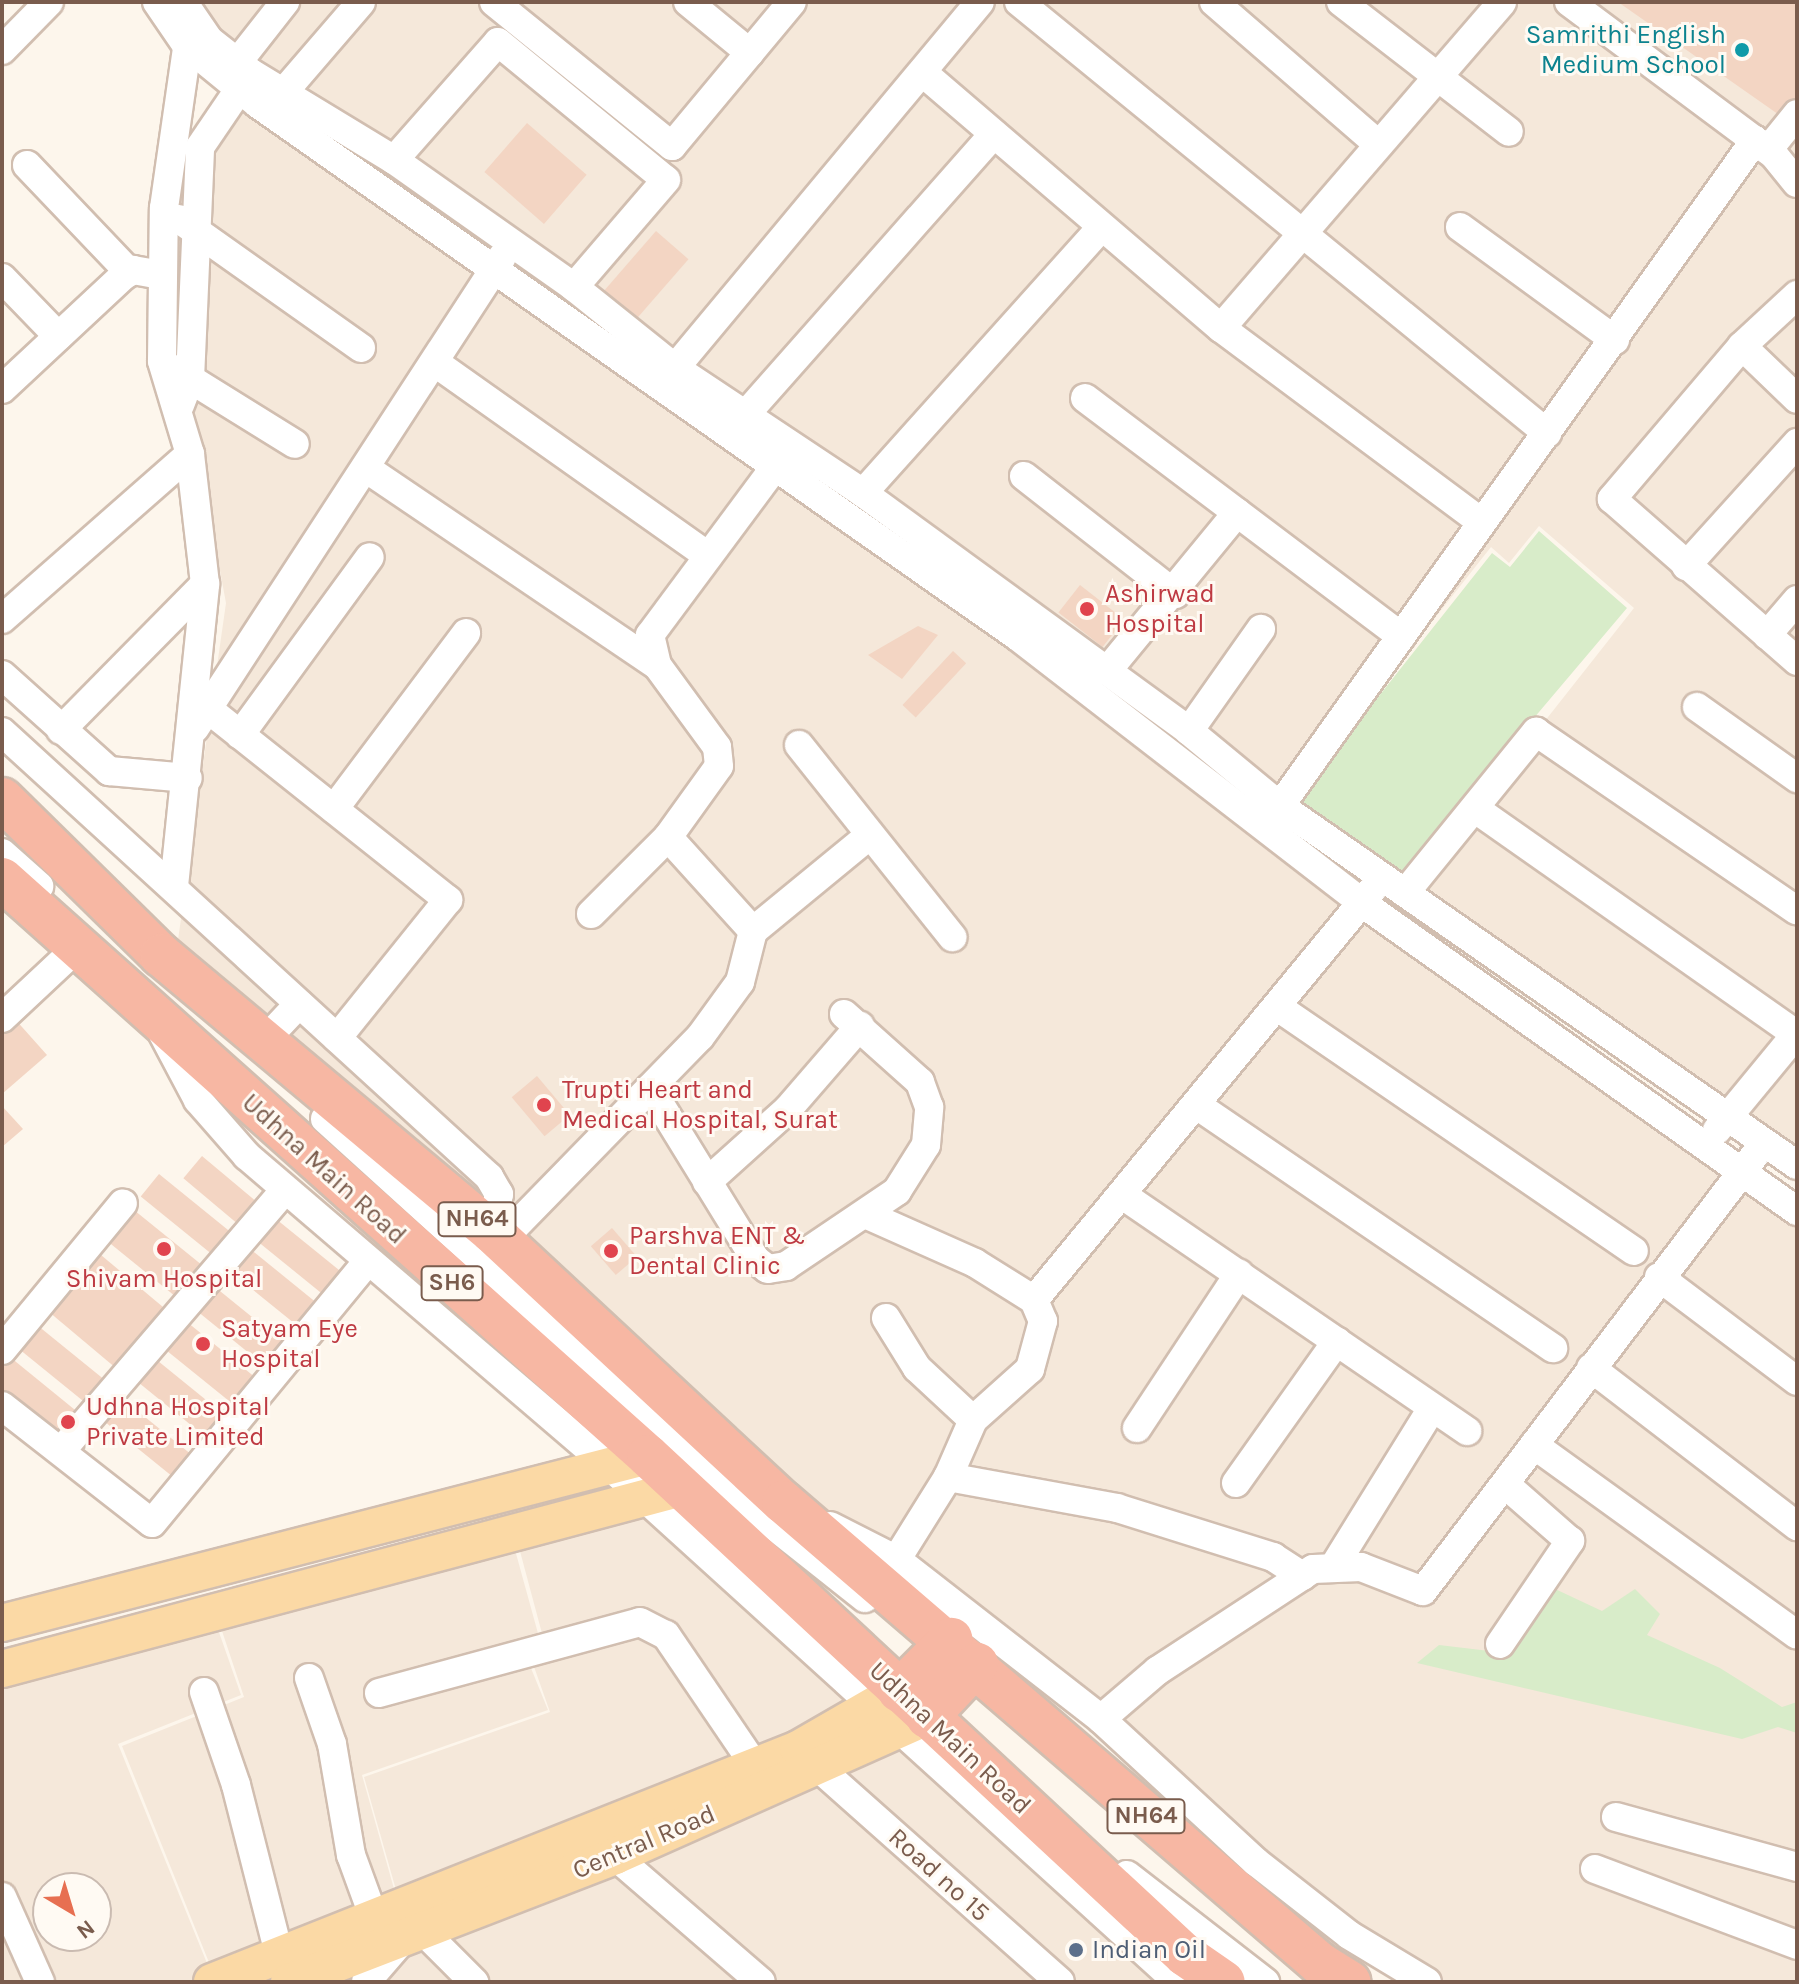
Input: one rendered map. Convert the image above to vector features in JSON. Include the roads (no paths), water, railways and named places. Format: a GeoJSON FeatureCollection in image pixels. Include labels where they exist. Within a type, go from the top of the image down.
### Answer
{"type":"FeatureCollection","features":[{"type":"Feature","properties":{"kind":"highway","name":"NH64"},"geometry":{"type":"LineString","coordinates":[[2,799],[161,955],[264,1041],[480,1258],[783,1502],[889,1571],[928,1687],[1350,1982]]}},
{"type":"Feature","properties":{"kind":"highway","name":"Udhna Main Road"},"geometry":{"type":"LineString","coordinates":[[2,879],[153,1016],[480,1258],[628,1460],[662,1492],[928,1687],[1185,1955],[1224,1982]]}},
{"type":"Feature","properties":{"kind":"main road"},"geometry":{"type":"LineString","coordinates":[[2,1623],[628,1460]]}},
{"type":"Feature","properties":{"kind":"main road"},"geometry":{"type":"LineString","coordinates":[[2,1669],[662,1492]]}},
{"type":"Feature","properties":{"kind":"main road","name":"Central Road"},"geometry":{"type":"LineString","coordinates":[[603,1845],[755,1766],[928,1687]]}},
{"type":"Feature","properties":{"kind":"main road","name":"Central Road"},"geometry":{"type":"LineString","coordinates":[[212,1982],[296,1973],[400,1921],[819,1768],[928,1687]]}},
{"type":"Feature","properties":{"kind":"street"},"geometry":{"type":"LineString","coordinates":[[2,50],[49,2]]}},
{"type":"Feature","properties":{"kind":"street"},"geometry":{"type":"LineString","coordinates":[[157,2],[187,46],[282,94],[394,160],[574,287],[675,368],[863,493],[1189,731],[1280,806],[1797,1165]]}},
{"type":"Feature","properties":{"kind":"street"},"geometry":{"type":"LineString","coordinates":[[174,886],[188,778],[200,721],[205,584],[185,392],[191,227],[200,147],[285,2]]}},
{"type":"Feature","properties":{"kind":"street"},"geometry":{"type":"LineString","coordinates":[[282,94],[361,2]]}},
{"type":"Feature","properties":{"kind":"street"},"geometry":{"type":"LineString","coordinates":[[494,2],[672,146],[792,2]]}},
{"type":"Feature","properties":{"kind":"street"},"geometry":{"type":"LineString","coordinates":[[688,2],[750,53]]}},
{"type":"Feature","properties":{"kind":"street"},"geometry":{"type":"LineString","coordinates":[[675,368],[980,2]]}},
{"type":"Feature","properties":{"kind":"street"},"geometry":{"type":"LineString","coordinates":[[1019,2],[1298,234],[1547,433]]}},
{"type":"Feature","properties":{"kind":"street"},"geometry":{"type":"LineString","coordinates":[[1214,2],[1378,144]]}},
{"type":"Feature","properties":{"kind":"street"},"geometry":{"type":"LineString","coordinates":[[1341,2],[1434,80],[1509,132]]}},
{"type":"Feature","properties":{"kind":"street"},"geometry":{"type":"LineString","coordinates":[[1221,328],[1298,234],[1502,2]]}},
{"type":"Feature","properties":{"kind":"street"},"geometry":{"type":"LineString","coordinates":[[1569,2],[1761,145],[1797,183]]}},
{"type":"Feature","properties":{"kind":"street"},"geometry":{"type":"LineString","coordinates":[[187,10],[187,46],[164,208],[162,361],[185,392],[295,444]]}},
{"type":"Feature","properties":{"kind":"street"},"geometry":{"type":"LineString","coordinates":[[187,10],[242,75],[493,272],[772,470],[1017,636],[1362,903],[1708,1144],[1797,1211]]}},
{"type":"Feature","properties":{"kind":"street"},"geometry":{"type":"LineString","coordinates":[[394,160],[498,42],[666,180],[574,287]]}},
{"type":"Feature","properties":{"kind":"street"},"geometry":{"type":"LineString","coordinates":[[922,72],[1221,328],[1481,522]]}},
{"type":"Feature","properties":{"kind":"street"},"geometry":{"type":"LineString","coordinates":[[1280,806],[1481,522],[1615,340],[1761,145],[1797,114]]}},
{"type":"Feature","properties":{"kind":"street"},"geometry":{"type":"LineString","coordinates":[[746,414],[994,134]]}},
{"type":"Feature","properties":{"kind":"street"},"geometry":{"type":"LineString","coordinates":[[27,165],[129,272],[161,275]]}},
{"type":"Feature","properties":{"kind":"street"},"geometry":{"type":"LineString","coordinates":[[164,208],[361,348]]}},
{"type":"Feature","properties":{"kind":"street"},"geometry":{"type":"LineString","coordinates":[[1460,227],[1615,340]]}},
{"type":"Feature","properties":{"kind":"street"},"geometry":{"type":"LineString","coordinates":[[863,493],[1101,228]]}},
{"type":"Feature","properties":{"kind":"street"},"geometry":{"type":"LineString","coordinates":[[200,721],[437,364],[511,242]]}},
{"type":"Feature","properties":{"kind":"street"},"geometry":{"type":"LineString","coordinates":[[2,389],[129,272]]}},
{"type":"Feature","properties":{"kind":"street"},"geometry":{"type":"LineString","coordinates":[[2,278],[58,336]]}},
{"type":"Feature","properties":{"kind":"street"},"geometry":{"type":"LineString","coordinates":[[1797,295],[1742,346],[1612,499],[1797,661]]}},
{"type":"Feature","properties":{"kind":"street"},"geometry":{"type":"LineString","coordinates":[[1742,346],[1797,399]]}},
{"type":"Feature","properties":{"kind":"street"},"geometry":{"type":"LineString","coordinates":[[437,364],[708,556]]}},
{"type":"Feature","properties":{"kind":"street"},"geometry":{"type":"LineString","coordinates":[[1085,398],[1401,636]]}},
{"type":"Feature","properties":{"kind":"street"},"geometry":{"type":"LineString","coordinates":[[1686,566],[1797,443]]}},
{"type":"Feature","properties":{"kind":"street"},"geometry":{"type":"LineString","coordinates":[[657,665],[650,635],[791,446]]}},
{"type":"Feature","properties":{"kind":"street"},"geometry":{"type":"LineString","coordinates":[[2,619],[190,454]]}},
{"type":"Feature","properties":{"kind":"street"},"geometry":{"type":"LineString","coordinates":[[367,469],[657,665],[721,757],[668,837],[591,914]]}},
{"type":"Feature","properties":{"kind":"street"},"geometry":{"type":"LineString","coordinates":[[1024,476],[1175,594]]}},
{"type":"Feature","properties":{"kind":"street"},"geometry":{"type":"LineString","coordinates":[[1107,671],[1175,594],[1237,513]]}},
{"type":"Feature","properties":{"kind":"street"},"geometry":{"type":"LineString","coordinates":[[240,735],[370,557]]}},
{"type":"Feature","properties":{"kind":"street"},"geometry":{"type":"LineString","coordinates":[[61,730],[205,584]]}},
{"type":"Feature","properties":{"kind":"street"},"geometry":{"type":"LineString","coordinates":[[1767,635],[1797,600]]}},
{"type":"Feature","properties":{"kind":"street"},"geometry":{"type":"LineString","coordinates":[[1189,731],[1261,629]]}},
{"type":"Feature","properties":{"kind":"street"},"geometry":{"type":"LineString","coordinates":[[334,809],[466,633]]}},
{"type":"Feature","properties":{"kind":"street"},"geometry":{"type":"LineString","coordinates":[[2,675],[109,771],[188,778]]}},
{"type":"Feature","properties":{"kind":"street"},"geometry":{"type":"LineString","coordinates":[[1697,707],[1797,778]]}},
{"type":"Feature","properties":{"kind":"street"},"geometry":{"type":"LineString","coordinates":[[200,721],[240,735],[448,900],[337,1038]]}},
{"type":"Feature","properties":{"kind":"street"},"geometry":{"type":"LineString","coordinates":[[2,732],[489,1177],[499,1194],[480,1258]]}},
{"type":"Feature","properties":{"kind":"street"},"geometry":{"type":"LineString","coordinates":[[1034,1300],[1124,1196],[1362,903],[1393,885],[1477,810],[1536,732],[1797,911]]}},
{"type":"Feature","properties":{"kind":"street"},"geometry":{"type":"LineString","coordinates":[[799,745],[952,937]]}},
{"type":"Feature","properties":{"kind":"street"},"geometry":{"type":"LineString","coordinates":[[1477,810],[1796,1034],[1726,1115],[1708,1144]]}},
{"type":"Feature","properties":{"kind":"street"},"geometry":{"type":"LineString","coordinates":[[2,825],[160,975],[480,1258],[928,1687],[1065,1823],[1265,1982]]}},
{"type":"Feature","properties":{"kind":"street"},"geometry":{"type":"LineString","coordinates":[[480,1258],[650,1088],[740,982],[753,931],[870,835]]}},
{"type":"Feature","properties":{"kind":"street"},"geometry":{"type":"LineString","coordinates":[[668,837],[753,931]]}},
{"type":"Feature","properties":{"kind":"street"},"geometry":{"type":"LineString","coordinates":[[2,853],[480,1258]]}},
{"type":"Feature","properties":{"kind":"street"},"geometry":{"type":"LineString","coordinates":[[2,1018],[79,946]]}},
{"type":"Feature","properties":{"kind":"street"},"geometry":{"type":"LineString","coordinates":[[264,1041],[299,1004]]}},
{"type":"Feature","properties":{"kind":"street"},"geometry":{"type":"LineString","coordinates":[[1279,1008],[1634,1251]]}},
{"type":"Feature","properties":{"kind":"street"},"geometry":{"type":"LineString","coordinates":[[153,1016],[212,1120],[285,1190],[367,1262],[628,1460]]}},
{"type":"Feature","properties":{"kind":"street"},"geometry":{"type":"LineString","coordinates":[[650,1088],[707,1182],[768,1269],[786,1266],[897,1191],[926,1145],[929,1107],[898,1055],[852,1020],[788,1109],[707,1182]]}},
{"type":"Feature","properties":{"kind":"street"},"geometry":{"type":"LineString","coordinates":[[1198,1106],[1553,1348]]}},
{"type":"Feature","properties":{"kind":"street"},"geometry":{"type":"LineString","coordinates":[[1336,1563],[1423,1591],[1765,1140]]}},
{"type":"Feature","properties":{"kind":"street"},"geometry":{"type":"LineString","coordinates":[[61,1451],[285,1190]]}},
{"type":"Feature","properties":{"kind":"street"},"geometry":{"type":"LineString","coordinates":[[1124,1196],[1467,1431]]}},
{"type":"Feature","properties":{"kind":"street"},"geometry":{"type":"LineString","coordinates":[[2,1350],[123,1203]]}},
{"type":"Feature","properties":{"kind":"street"},"geometry":{"type":"LineString","coordinates":[[865,1214],[975,1263],[1034,1300],[1043,1321],[1030,1369],[973,1420],[948,1477],[889,1571],[1101,1719],[1256,1862],[1349,1935],[1427,1982]]}},
{"type":"Feature","properties":{"kind":"street"},"geometry":{"type":"LineString","coordinates":[[2,1406],[145,1521],[159,1520],[367,1262]]}},
{"type":"Feature","properties":{"kind":"street"},"geometry":{"type":"LineString","coordinates":[[1137,1428],[1239,1274]]}},
{"type":"Feature","properties":{"kind":"street"},"geometry":{"type":"LineString","coordinates":[[1659,1277],[1797,1381]]}},
{"type":"Feature","properties":{"kind":"street"},"geometry":{"type":"LineString","coordinates":[[886,1318],[917,1368],[973,1420]]}},
{"type":"Feature","properties":{"kind":"street"},"geometry":{"type":"LineString","coordinates":[[1236,1483],[1337,1341]]}},
{"type":"Feature","properties":{"kind":"street"},"geometry":{"type":"LineString","coordinates":[[1591,1368],[1797,1526]]}},
{"type":"Feature","properties":{"kind":"street"},"geometry":{"type":"LineString","coordinates":[[1101,1719],[1157,1671],[1302,1576],[1336,1563],[1432,1408]]}},
{"type":"Feature","properties":{"kind":"street"},"geometry":{"type":"LineString","coordinates":[[1534,1445],[1797,1635]]}},
{"type":"Feature","properties":{"kind":"street"},"geometry":{"type":"LineString","coordinates":[[948,1477],[1117,1508],[1273,1557],[1302,1576]]}},
{"type":"Feature","properties":{"kind":"street"},"geometry":{"type":"LineString","coordinates":[[1500,1644],[1570,1541],[1505,1484]]}},
{"type":"Feature","properties":{"kind":"street"},"geometry":{"type":"LineString","coordinates":[[379,1693],[640,1622],[666,1635],[755,1766]]}},
{"type":"Feature","properties":{"kind":"street"},"geometry":{"type":"LineString","coordinates":[[309,1678],[332,1744],[351,1855],[400,1921],[474,1982]]}},
{"type":"Feature","properties":{"kind":"street"},"geometry":{"type":"LineString","coordinates":[[928,1687],[1178,1982]]}},
{"type":"Feature","properties":{"kind":"street"},"geometry":{"type":"LineString","coordinates":[[928,1687],[1317,1982]]}},
{"type":"Feature","properties":{"kind":"street"},"geometry":{"type":"LineString","coordinates":[[204,1692],[296,1973]]}},
{"type":"Feature","properties":{"kind":"street","name":"Road no 15"},"geometry":{"type":"LineString","coordinates":[[819,1768],[1060,1982]]}},
{"type":"Feature","properties":{"kind":"street"},"geometry":{"type":"LineString","coordinates":[[1616,1817],[1797,1867]]}},
{"type":"Feature","properties":{"kind":"street"},"geometry":{"type":"LineString","coordinates":[[603,1845],[761,1982]]}},
{"type":"Feature","properties":{"kind":"street"},"geometry":{"type":"LineString","coordinates":[[1595,1869],[1797,1945]]}},
{"type":"Feature","properties":{"kind":"street"},"geometry":{"type":"LineString","coordinates":[[2,1897],[40,1982]]}},
{"type":"Feature","properties":{"kind":"street"},"geometry":{"type":"LineString","coordinates":[[366,1982],[400,1921]]}},
{"type":"Feature","properties":{"kind":"place","name":"Samrithi English Medium School"},"geometry":{"type":"Point","coordinates":[1742,50]}},
{"type":"Feature","properties":{"kind":"place","name":"Ashirwad Hospital"},"geometry":{"type":"Point","coordinates":[1087,609]}},
{"type":"Feature","properties":{"kind":"place","name":"Trupti Heart and Medical Hospital, Surat"},"geometry":{"type":"Point","coordinates":[544,1105]}},
{"type":"Feature","properties":{"kind":"place","name":"Shivam Hospital"},"geometry":{"type":"Point","coordinates":[164,1249]}},
{"type":"Feature","properties":{"kind":"place","name":"Parshva ENT & Dental Clinic"},"geometry":{"type":"Point","coordinates":[611,1251]}},
{"type":"Feature","properties":{"kind":"place","name":"Satyam Eye Hospital"},"geometry":{"type":"Point","coordinates":[203,1344]}},
{"type":"Feature","properties":{"kind":"place","name":"Udhna Hospital Private Limited"},"geometry":{"type":"Point","coordinates":[68,1422]}},
{"type":"Feature","properties":{"kind":"place","name":"Indian Oil"},"geometry":{"type":"Point","coordinates":[1076,1950]}}]}
